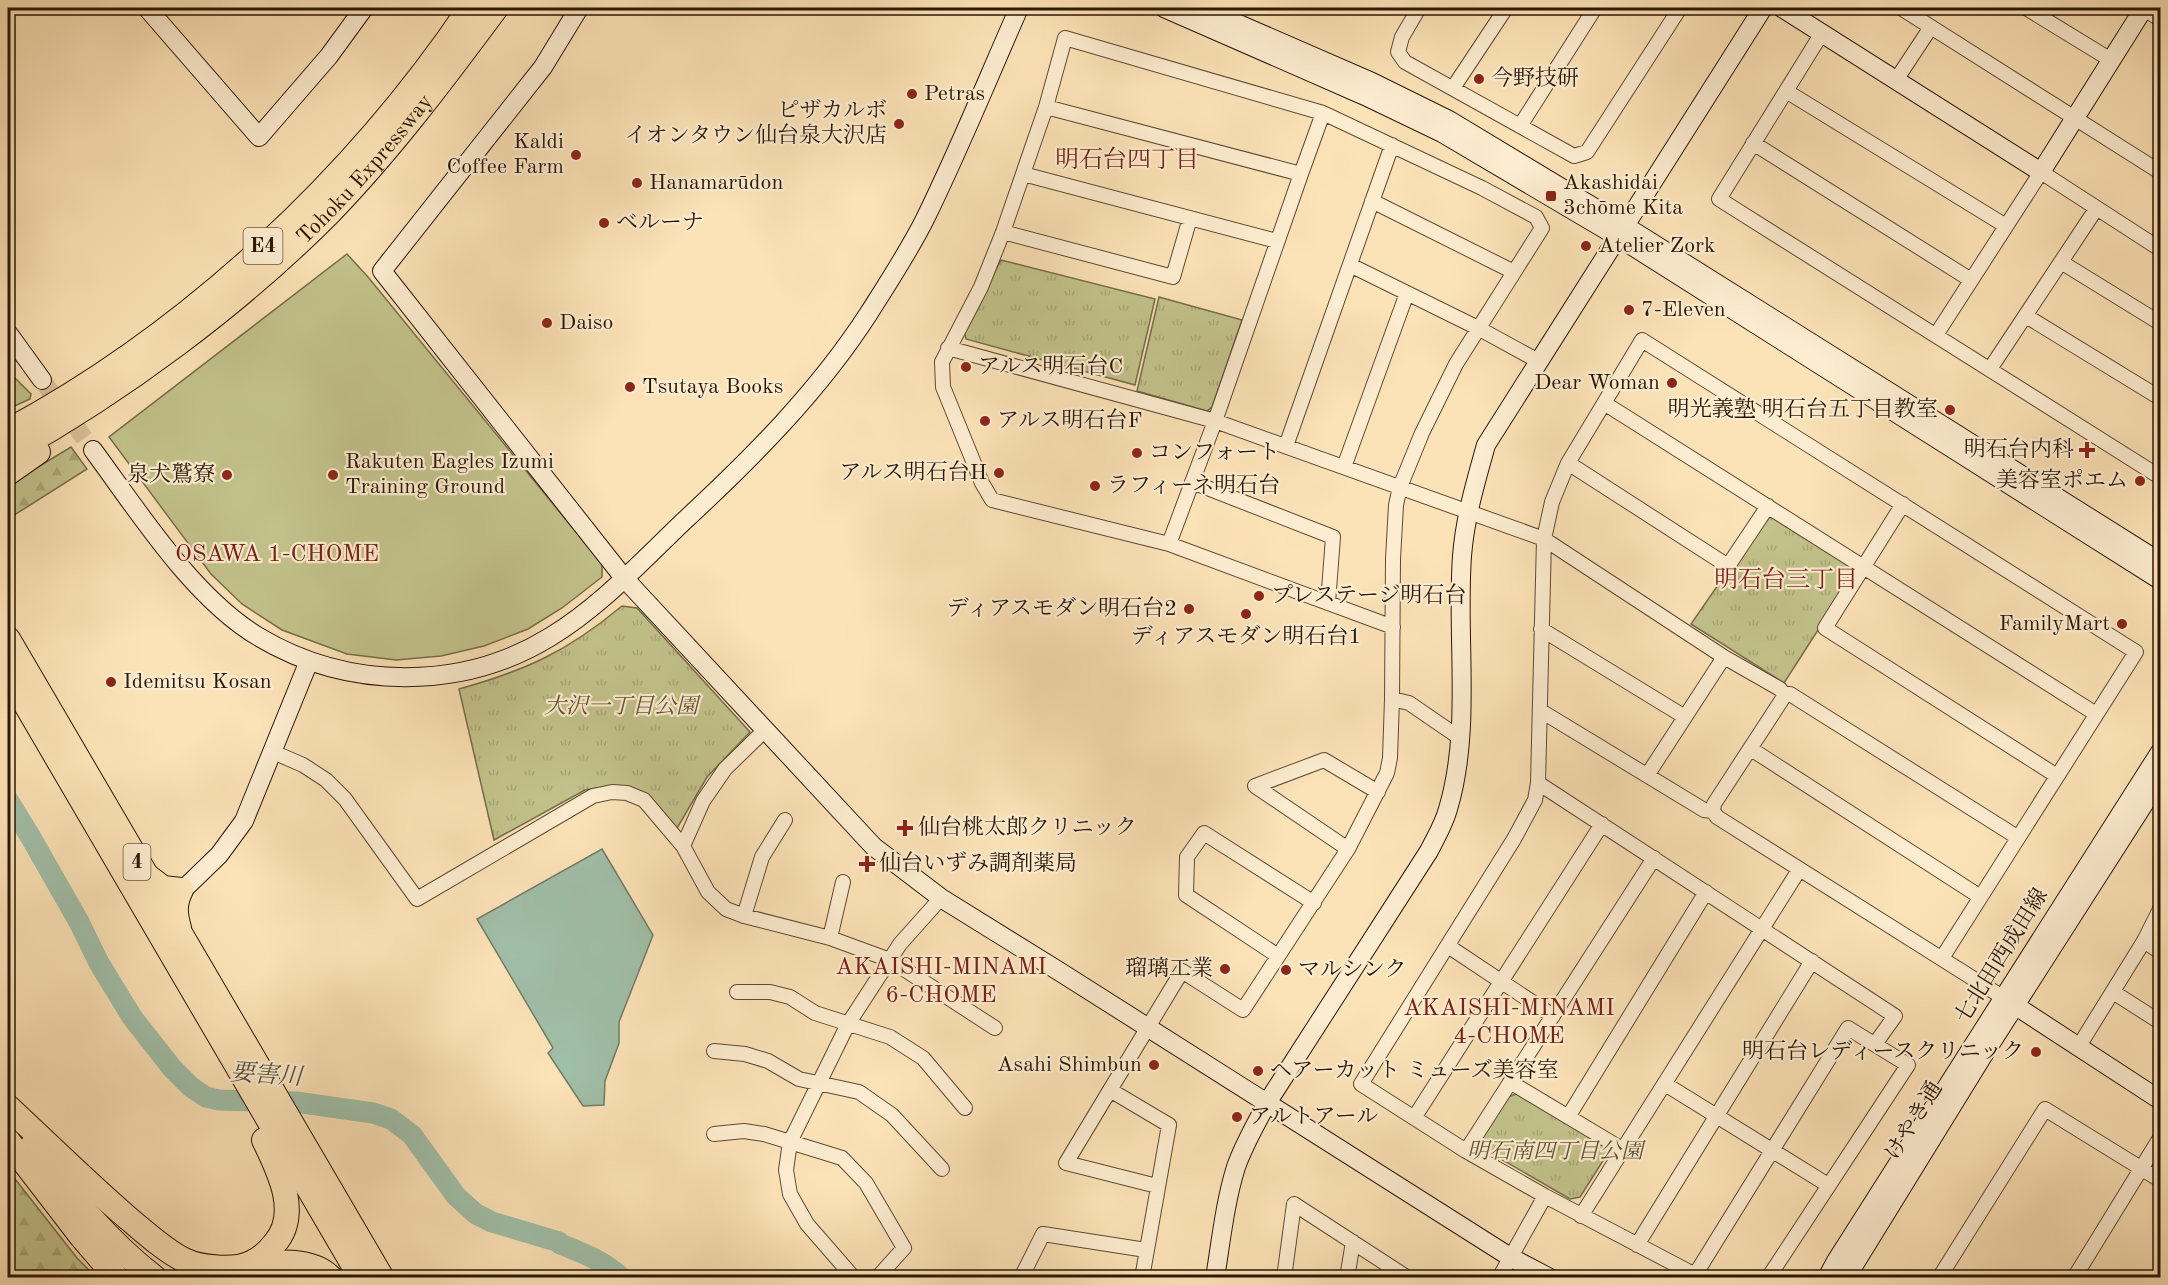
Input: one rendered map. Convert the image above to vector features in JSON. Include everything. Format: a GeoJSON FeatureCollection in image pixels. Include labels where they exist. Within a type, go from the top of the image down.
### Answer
{"type":"FeatureCollection","features":[{"type":"Feature","properties":{"kind":"highway","name":"Tohoku Expressway"},"geometry":{"type":"LineString","coordinates":[[8,431],[122,360],[188,311],[239,269],[293,219],[369,138],[415,84],[470,8]]}},
{"type":"Feature","properties":{"kind":"highway","name":"Tohoku Expressway"},"geometry":{"type":"LineString","coordinates":[[8,454],[120,383],[229,303],[330,212],[431,96],[496,8]]}},
{"type":"Feature","properties":{"kind":"highway"},"geometry":{"type":"LineString","coordinates":[[8,473],[126,392],[229,303]]}},
{"type":"Feature","properties":{"kind":"highway","name":"4"},"geometry":{"type":"LineString","coordinates":[[8,639],[180,936],[250,1084]]}},
{"type":"Feature","properties":{"kind":"highway","name":"4"},"geometry":{"type":"LineString","coordinates":[[8,674],[206,1014],[250,1084],[361,1278]]}},
{"type":"Feature","properties":{"kind":"highway"},"geometry":{"type":"LineString","coordinates":[[144,873],[163,888],[181,890],[176,901],[175,914],[180,936]]}},
{"type":"Feature","properties":{"kind":"highway"},"geometry":{"type":"LineString","coordinates":[[249,1264],[278,1241],[284,1224],[287,1204],[276,1163],[267,1114],[250,1084]]}},
{"type":"Feature","properties":{"kind":"highway"},"geometry":{"type":"LineString","coordinates":[[8,1107],[116,1208],[153,1239],[184,1260],[202,1266],[224,1268],[249,1264],[305,1265],[318,1269],[331,1278]]}},
{"type":"Feature","properties":{"kind":"highway"},"geometry":{"type":"LineString","coordinates":[[8,1113],[43,1160],[96,1223],[137,1264],[155,1278]]}},
{"type":"Feature","properties":{"kind":"highway","name":"4"},"geometry":{"type":"LineString","coordinates":[[267,1114],[346,1219],[382,1278]]}},
{"type":"Feature","properties":{"kind":"highway"},"geometry":{"type":"LineString","coordinates":[[8,1142],[81,1236],[117,1278]]}},
{"type":"Feature","properties":{"kind":"highway"},"geometry":{"type":"LineString","coordinates":[[346,1219],[388,1278]]}},
{"type":"Feature","properties":{"kind":"highway"},"geometry":{"type":"LineString","coordinates":[[81,1236],[122,1278]]}},
{"type":"Feature","properties":{"kind":"street"},"geometry":{"type":"LineString","coordinates":[[147,8],[259,137],[329,56],[364,8]]}},
{"type":"Feature","properties":{"kind":"street"},"geometry":{"type":"LineString","coordinates":[[579,8],[543,67],[382,271],[624,578],[874,847],[941,898],[1510,1257],[1550,1278]]}},
{"type":"Feature","properties":{"kind":"street"},"geometry":{"type":"LineString","coordinates":[[93,450],[156,535],[202,590],[229,616],[259,637],[309,661],[361,674],[416,678],[472,670],[524,652],[582,615],[624,578],[737,472],[797,408],[869,314],[924,221],[1019,8]]}},
{"type":"Feature","properties":{"kind":"street"},"geometry":{"type":"LineString","coordinates":[[1164,8],[1365,96],[1442,133],[1622,232],[2160,562]]}},
{"type":"Feature","properties":{"kind":"street"},"geometry":{"type":"LineString","coordinates":[[1202,8],[1372,82],[1449,120],[2160,580]]}},
{"type":"Feature","properties":{"kind":"street"},"geometry":{"type":"LineString","coordinates":[[1419,8],[1402,37],[1398,52],[1405,62],[1574,156],[1587,152],[1680,8]]}},
{"type":"Feature","properties":{"kind":"street"},"geometry":{"type":"LineString","coordinates":[[1453,88],[1506,8]]}},
{"type":"Feature","properties":{"kind":"street"},"geometry":{"type":"LineString","coordinates":[[1520,126],[1595,8]]}},
{"type":"Feature","properties":{"kind":"street"},"geometry":{"type":"LineString","coordinates":[[1215,1278],[1227,1207],[1237,1166],[1249,1135],[1267,1103],[1429,850],[1448,810],[1456,774],[1460,738],[1462,556],[1467,512],[1486,445],[1763,8]]}},
{"type":"Feature","properties":{"kind":"street"},"geometry":{"type":"LineString","coordinates":[[1782,8],[2160,249]]}},
{"type":"Feature","properties":{"kind":"street"},"geometry":{"type":"LineString","coordinates":[[1901,8],[2160,172]]}},
{"type":"Feature","properties":{"kind":"street"},"geometry":{"type":"LineString","coordinates":[[2026,8],[2111,60]]}},
{"type":"Feature","properties":{"kind":"street"},"geometry":{"type":"LineString","coordinates":[[1936,335],[2143,8],[2160,19]]}},
{"type":"Feature","properties":{"kind":"street"},"geometry":{"type":"LineString","coordinates":[[1896,80],[1931,27]]}},
{"type":"Feature","properties":{"kind":"street"},"geometry":{"type":"LineString","coordinates":[[1822,33],[1719,199],[2160,477]]}},
{"type":"Feature","properties":{"kind":"street"},"geometry":{"type":"LineString","coordinates":[[1157,1186],[1066,1163],[1182,971],[1243,1010],[1348,849],[1378,792],[1390,758],[1392,699],[1393,627],[1394,548],[1396,505],[1400,487],[1422,434],[1456,364],[1542,228],[1536,217],[1482,188],[1323,113],[1065,39],[1046,107],[1003,232],[981,287],[942,362],[943,387],[982,483],[993,500],[1169,544],[1393,627]]}},
{"type":"Feature","properties":{"kind":"street"},"geometry":{"type":"LineString","coordinates":[[1786,91],[2006,226]]}},
{"type":"Feature","properties":{"kind":"street"},"geometry":{"type":"LineString","coordinates":[[1046,107],[1301,174]]}},
{"type":"Feature","properties":{"kind":"street"},"geometry":{"type":"LineString","coordinates":[[1169,544],[1215,421],[1323,113]]}},
{"type":"Feature","properties":{"kind":"street"},"geometry":{"type":"LineString","coordinates":[[1754,143],[1971,280]]}},
{"type":"Feature","properties":{"kind":"street"},"geometry":{"type":"LineString","coordinates":[[1286,446],[1392,145]]}},
{"type":"Feature","properties":{"kind":"street"},"geometry":{"type":"LineString","coordinates":[[1023,174],[1277,242]]}},
{"type":"Feature","properties":{"kind":"street"},"geometry":{"type":"LineString","coordinates":[[1372,201],[1514,272]]}},
{"type":"Feature","properties":{"kind":"street"},"geometry":{"type":"LineString","coordinates":[[1990,369],[2096,209]]}},
{"type":"Feature","properties":{"kind":"street"},"geometry":{"type":"LineString","coordinates":[[1003,232],[1173,277],[1190,218]]}},
{"type":"Feature","properties":{"kind":"street"},"geometry":{"type":"LineString","coordinates":[[2061,262],[2160,323]]}},
{"type":"Feature","properties":{"kind":"street"},"geometry":{"type":"LineString","coordinates":[[1350,265],[1478,328],[1540,362]]}},
{"type":"Feature","properties":{"kind":"street"},"geometry":{"type":"LineString","coordinates":[[1344,467],[1407,294]]}},
{"type":"Feature","properties":{"kind":"street"},"geometry":{"type":"LineString","coordinates":[[2026,316],[2160,398]]}},
{"type":"Feature","properties":{"kind":"street"},"geometry":{"type":"LineString","coordinates":[[8,333],[42,380]]}},
{"type":"Feature","properties":{"kind":"street"},"geometry":{"type":"LineString","coordinates":[[1768,1278],[1908,1065],[1848,1028],[1772,1150],[1698,1276],[1581,1216],[1466,1151],[1361,1084],[1514,839],[1535,800],[1538,783],[1541,711],[1541,629],[1545,539],[1552,502],[1568,463],[1642,340],[2136,651],[1979,896],[1942,958]]}},
{"type":"Feature","properties":{"kind":"street"},"geometry":{"type":"LineString","coordinates":[[948,348],[1215,421],[1545,539],[1724,657],[1780,689],[1784,694]]}},
{"type":"Feature","properties":{"kind":"street"},"geometry":{"type":"LineString","coordinates":[[1604,403],[2096,714]]}},
{"type":"Feature","properties":{"kind":"street"},"geometry":{"type":"LineString","coordinates":[[1568,463],[1728,566],[1768,506]]}},
{"type":"Feature","properties":{"kind":"street"},"geometry":{"type":"LineString","coordinates":[[1192,483],[1333,537],[1328,603]]}},
{"type":"Feature","properties":{"kind":"street"},"geometry":{"type":"LineString","coordinates":[[1903,504],[1825,628],[2057,776]]}},
{"type":"Feature","properties":{"kind":"street"},"geometry":{"type":"LineString","coordinates":[[1541,629],[1685,717]]}},
{"type":"Feature","properties":{"kind":"street"},"geometry":{"type":"LineString","coordinates":[[1648,774],[1724,657]]}},
{"type":"Feature","properties":{"kind":"street"},"geometry":{"type":"LineString","coordinates":[[181,890],[219,855],[244,821],[309,661]]}},
{"type":"Feature","properties":{"kind":"street"},"geometry":{"type":"LineString","coordinates":[[1784,694],[1714,804],[1713,811],[1717,817],[1942,958],[2160,1100]]}},
{"type":"Feature","properties":{"kind":"street"},"geometry":{"type":"LineString","coordinates":[[1784,694],[1790,694],[2017,837]]}},
{"type":"Feature","properties":{"kind":"street"},"geometry":{"type":"LineString","coordinates":[[1392,699],[1409,703],[1460,738]]}},
{"type":"Feature","properties":{"kind":"street"},"geometry":{"type":"LineString","coordinates":[[1541,711],[1704,810],[1713,811]]}},
{"type":"Feature","properties":{"kind":"street"},"geometry":{"type":"LineString","coordinates":[[683,846],[704,801],[725,769],[765,730]]}},
{"type":"Feature","properties":{"kind":"street"},"geometry":{"type":"LineString","coordinates":[[1750,749],[1979,896]]}},
{"type":"Feature","properties":{"kind":"street"},"geometry":{"type":"LineString","coordinates":[[273,752],[303,765],[326,780],[345,799],[417,899],[593,796],[612,792],[627,793],[644,800],[683,846],[708,892],[726,909],[744,916],[830,938],[890,960],[995,1028]]}},
{"type":"Feature","properties":{"kind":"street","name":"七北田西成田線"},"geometry":{"type":"LineString","coordinates":[[1827,1278],[1836,1261],[2010,1002],[2160,752]]}},
{"type":"Feature","properties":{"kind":"street"},"geometry":{"type":"LineString","coordinates":[[1348,849],[1255,786],[1324,760],[1378,792]]}},
{"type":"Feature","properties":{"kind":"street","name":"けやき通"},"geometry":{"type":"LineString","coordinates":[[1846,1278],[1984,1054],[2010,1002],[2160,779]]}},
{"type":"Feature","properties":{"kind":"street"},"geometry":{"type":"LineString","coordinates":[[1538,783],[1895,1016],[1875,1044]]}},
{"type":"Feature","properties":{"kind":"street"},"geometry":{"type":"LineString","coordinates":[[744,916],[762,857],[785,820]]}},
{"type":"Feature","properties":{"kind":"street"},"geometry":{"type":"LineString","coordinates":[[1414,1118],[1602,824]]}},
{"type":"Feature","properties":{"kind":"street"},"geometry":{"type":"LineString","coordinates":[[1278,956],[1186,896],[1187,857],[1204,833],[1314,903]]}},
{"type":"Feature","properties":{"kind":"street"},"geometry":{"type":"LineString","coordinates":[[1466,1151],[1654,858]]}},
{"type":"Feature","properties":{"kind":"street"},"geometry":{"type":"LineString","coordinates":[[1581,1216],[1799,870]]}},
{"type":"Feature","properties":{"kind":"street"},"geometry":{"type":"LineString","coordinates":[[830,938],[843,882]]}},
{"type":"Feature","properties":{"kind":"street"},"geometry":{"type":"LineString","coordinates":[[1568,1116],[1706,892]]}},
{"type":"Feature","properties":{"kind":"street"},"geometry":{"type":"LineString","coordinates":[[854,1278],[807,1224],[790,1194],[786,1170],[790,1142],[848,1024],[900,944],[941,898]]}},
{"type":"Feature","properties":{"kind":"street"},"geometry":{"type":"LineString","coordinates":[[2079,1046],[2144,941],[2160,909]]}},
{"type":"Feature","properties":{"kind":"street"},"geometry":{"type":"LineString","coordinates":[[2144,941],[2160,952]]}},
{"type":"Feature","properties":{"kind":"street"},"geometry":{"type":"LineString","coordinates":[[1448,946],[1553,1016]]}},
{"type":"Feature","properties":{"kind":"street"},"geometry":{"type":"LineString","coordinates":[[1637,1245],[1812,961]]}},
{"type":"Feature","properties":{"kind":"street"},"geometry":{"type":"LineString","coordinates":[[736,992],[770,992],[790,997],[815,1013],[890,1037],[923,1058],[965,1108]]}},
{"type":"Feature","properties":{"kind":"street"},"geometry":{"type":"LineString","coordinates":[[2113,992],[2160,1022]]}},
{"type":"Feature","properties":{"kind":"street"},"geometry":{"type":"LineString","coordinates":[[714,1051],[745,1054],[768,1061],[799,1079],[859,1092],[892,1115],[942,1169]]}},
{"type":"Feature","properties":{"kind":"street"},"geometry":{"type":"LineString","coordinates":[[1510,1082],[1622,1149]]}},
{"type":"Feature","properties":{"kind":"street"},"geometry":{"type":"LineString","coordinates":[[1665,1084],[1828,1185]]}},
{"type":"Feature","properties":{"kind":"street"},"geometry":{"type":"LineString","coordinates":[[1110,1090],[1169,1125],[1142,1278]]}},
{"type":"Feature","properties":{"kind":"street"},"geometry":{"type":"LineString","coordinates":[[1939,1278],[2045,1109],[2160,1180]]}},
{"type":"Feature","properties":{"kind":"street"},"geometry":{"type":"LineString","coordinates":[[714,1134],[754,1132],[842,1158],[866,1183],[904,1248],[877,1278]]}},
{"type":"Feature","properties":{"kind":"street"},"geometry":{"type":"LineString","coordinates":[[2074,1278],[2160,1138]]}},
{"type":"Feature","properties":{"kind":"street"},"geometry":{"type":"LineString","coordinates":[[1499,1278],[1545,1196]]}},
{"type":"Feature","properties":{"kind":"street"},"geometry":{"type":"LineString","coordinates":[[1284,1278],[1294,1204],[1408,1278]]}},
{"type":"Feature","properties":{"kind":"street"},"geometry":{"type":"LineString","coordinates":[[1021,1278],[1043,1234],[1146,1250]]}},
{"type":"Feature","properties":{"kind":"street"},"geometry":{"type":"LineString","coordinates":[[1347,1278],[1353,1242]]}},
{"type":"Feature","properties":{"kind":"green space","name":"Rakuten Eagles Izumi Training Ground"},"geometry":{"type":"Polygon","coordinates":[[[347,254],[602,564],[602,577],[562,608],[528,629],[484,646],[441,656],[396,660],[347,654],[282,630],[242,604],[211,574],[109,437],[347,254]]]}},
{"type":"Feature","properties":{"kind":"green space"},"geometry":{"type":"Polygon","coordinates":[[[1001,260],[1155,299],[1135,385],[966,339],[964,331],[1001,260]]]}},
{"type":"Feature","properties":{"kind":"green space"},"geometry":{"type":"Polygon","coordinates":[[[1159,297],[1242,320],[1212,407],[1207,411],[1137,391],[1159,297]]]}},
{"type":"Feature","properties":{"kind":"green space"},"geometry":{"type":"Polygon","coordinates":[[[15,378],[31,394],[30,399],[8,409],[8,382],[15,378]]]}},
{"type":"Feature","properties":{"kind":"green space"},"geometry":{"type":"Polygon","coordinates":[[[71,447],[87,469],[8,519],[8,485],[71,447]]]}},
{"type":"Feature","properties":{"kind":"green space"},"geometry":{"type":"Polygon","coordinates":[[[1775,516],[1852,566],[1854,574],[1784,683],[1691,624],[1763,520],[1775,516]]]}},
{"type":"Feature","properties":{"kind":"green space","name":"大沢一丁目公園"},"geometry":{"type":"Polygon","coordinates":[[[622,606],[637,608],[750,732],[707,777],[676,830],[649,798],[610,786],[585,790],[494,840],[459,689],[506,674],[546,657],[583,635],[622,606]]]}},
{"type":"Feature","properties":{"kind":"green space","name":"明石南四丁目公園"},"geometry":{"type":"Polygon","coordinates":[[[1518,1093],[1603,1142],[1608,1153],[1580,1197],[1570,1199],[1482,1148],[1481,1139],[1506,1098],[1518,1093]]]}},
{"type":"Feature","properties":{"kind":"green space"},"geometry":{"type":"Polygon","coordinates":[[[8,1170],[77,1258],[96,1277],[8,1277],[8,1170]]]}},
{"type":"Feature","properties":{"kind":"shaded area"},"geometry":{"type":"Polygon","coordinates":[[[602,849],[653,935],[619,1022],[619,1043],[605,1081],[604,1105],[583,1106],[548,1053],[553,1048],[477,919],[602,849]]]}},
{"type":"Feature","properties":{"kind":"waterway","name":"要害川"},"geometry":{"type":"LineString","coordinates":[[8,800],[79,922],[99,963],[132,1017],[172,1068],[191,1087],[206,1097],[219,1100],[296,1102],[373,1113],[391,1119],[412,1135],[456,1196],[476,1214],[492,1222],[559,1242],[601,1262],[622,1278]]}},
{"type":"Feature","properties":{"kind":"tunnel"},"geometry":{"type":"LineString","coordinates":[[42,380],[93,450]]}},
{"type":"Feature","properties":{"kind":"place","name":"今野技研"},"geometry":{"type":"Point","coordinates":[1479,79]}},
{"type":"Feature","properties":{"kind":"place","name":"Petras"},"geometry":{"type":"Point","coordinates":[912,94]}},
{"type":"Feature","properties":{"kind":"place","name":"ピザカルボ イオンタウン仙台泉大沢店"},"geometry":{"type":"Point","coordinates":[899,124]}},
{"type":"Feature","properties":{"kind":"place","name":"Kaldi Coffee Farm"},"geometry":{"type":"Point","coordinates":[576,155]}},
{"type":"Feature","properties":{"kind":"place","name":"Hanamarūdon"},"geometry":{"type":"Point","coordinates":[637,183]}},
{"type":"Feature","properties":{"kind":"place","name":"Akashidai 3chōme Kita"},"geometry":{"type":"Point","coordinates":[1551,196]}},
{"type":"Feature","properties":{"kind":"place","name":"ベルーナ"},"geometry":{"type":"Point","coordinates":[604,223]}},
{"type":"Feature","properties":{"kind":"place","name":"Atelier Zork"},"geometry":{"type":"Point","coordinates":[1586,246]}},
{"type":"Feature","properties":{"kind":"place","name":"7-Eleven"},"geometry":{"type":"Point","coordinates":[1629,310]}},
{"type":"Feature","properties":{"kind":"place","name":"Daiso"},"geometry":{"type":"Point","coordinates":[547,323]}},
{"type":"Feature","properties":{"kind":"place","name":"アルス明石台C"},"geometry":{"type":"Point","coordinates":[966,367]}},
{"type":"Feature","properties":{"kind":"place","name":"Dear Woman"},"geometry":{"type":"Point","coordinates":[1672,383]}},
{"type":"Feature","properties":{"kind":"place","name":"Tsutaya Books"},"geometry":{"type":"Point","coordinates":[630,387]}},
{"type":"Feature","properties":{"kind":"place","name":"明光義塾 明石台五丁目教室"},"geometry":{"type":"Point","coordinates":[1950,410]}},
{"type":"Feature","properties":{"kind":"place","name":"アルス明石台F"},"geometry":{"type":"Point","coordinates":[985,421]}},
{"type":"Feature","properties":{"kind":"place","name":"明石台内科"},"geometry":{"type":"Point","coordinates":[2087,450]}},
{"type":"Feature","properties":{"kind":"place","name":"コンフォート"},"geometry":{"type":"Point","coordinates":[1137,453]}},
{"type":"Feature","properties":{"kind":"place","name":"アルス明石台H"},"geometry":{"type":"Point","coordinates":[999,473]}},
{"type":"Feature","properties":{"kind":"place","name":"泉犬鷲寮"},"geometry":{"type":"Point","coordinates":[227,475]}},
{"type":"Feature","properties":{"kind":"place","name":"Rakuten Eagles Izumi Training Ground"},"geometry":{"type":"Point","coordinates":[333,475]}},
{"type":"Feature","properties":{"kind":"place","name":"美容室ポエム"},"geometry":{"type":"Point","coordinates":[2140,481]}},
{"type":"Feature","properties":{"kind":"place","name":"ラフィーネ明石台"},"geometry":{"type":"Point","coordinates":[1095,486]}},
{"type":"Feature","properties":{"kind":"place","name":"プレステージ明石台"},"geometry":{"type":"Point","coordinates":[1259,596]}},
{"type":"Feature","properties":{"kind":"place","name":"ディアスモダン明石台2"},"geometry":{"type":"Point","coordinates":[1189,609]}},
{"type":"Feature","properties":{"kind":"place","name":"ディアスモダン明石台1"},"geometry":{"type":"Point","coordinates":[1246,614]}},
{"type":"Feature","properties":{"kind":"place","name":"FamilyMart"},"geometry":{"type":"Point","coordinates":[2122,624]}},
{"type":"Feature","properties":{"kind":"place","name":"Idemitsu Kosan"},"geometry":{"type":"Point","coordinates":[111,682]}},
{"type":"Feature","properties":{"kind":"place","name":"仙台桃太郎クリニック"},"geometry":{"type":"Point","coordinates":[905,828]}},
{"type":"Feature","properties":{"kind":"place","name":"仙台いずみ調剤薬局"},"geometry":{"type":"Point","coordinates":[867,864]}},
{"type":"Feature","properties":{"kind":"place","name":"瑠璃工業"},"geometry":{"type":"Point","coordinates":[1225,969]}},
{"type":"Feature","properties":{"kind":"place","name":"マルシンク"},"geometry":{"type":"Point","coordinates":[1286,970]}},
{"type":"Feature","properties":{"kind":"place","name":"明石台レディースクリニック"},"geometry":{"type":"Point","coordinates":[2036,1052]}},
{"type":"Feature","properties":{"kind":"place","name":"Asahi Shimbun"},"geometry":{"type":"Point","coordinates":[1154,1065]}},
{"type":"Feature","properties":{"kind":"place","name":"ヘアーカット ミューズ美容室"},"geometry":{"type":"Point","coordinates":[1258,1071]}},
{"type":"Feature","properties":{"kind":"place","name":"アルトアール"},"geometry":{"type":"Point","coordinates":[1237,1117]}},
{"type":"Feature","properties":{"kind":"district","name":"明石台四丁目"},"geometry":{"type":"Point","coordinates":[1127,161]}},
{"type":"Feature","properties":{"kind":"district","name":"OSAWA 1-CHOME"},"geometry":{"type":"Point","coordinates":[277,555]}},
{"type":"Feature","properties":{"kind":"district","name":"明石台三丁目"},"geometry":{"type":"Point","coordinates":[1786,581]}},
{"type":"Feature","properties":{"kind":"district","name":"AKAISHI-MINAMI 6-CHOME"},"geometry":{"type":"Point","coordinates":[941,982]}},
{"type":"Feature","properties":{"kind":"district","name":"AKAISHI-MINAMI 4-CHOME"},"geometry":{"type":"Point","coordinates":[1509,1023]}}]}
